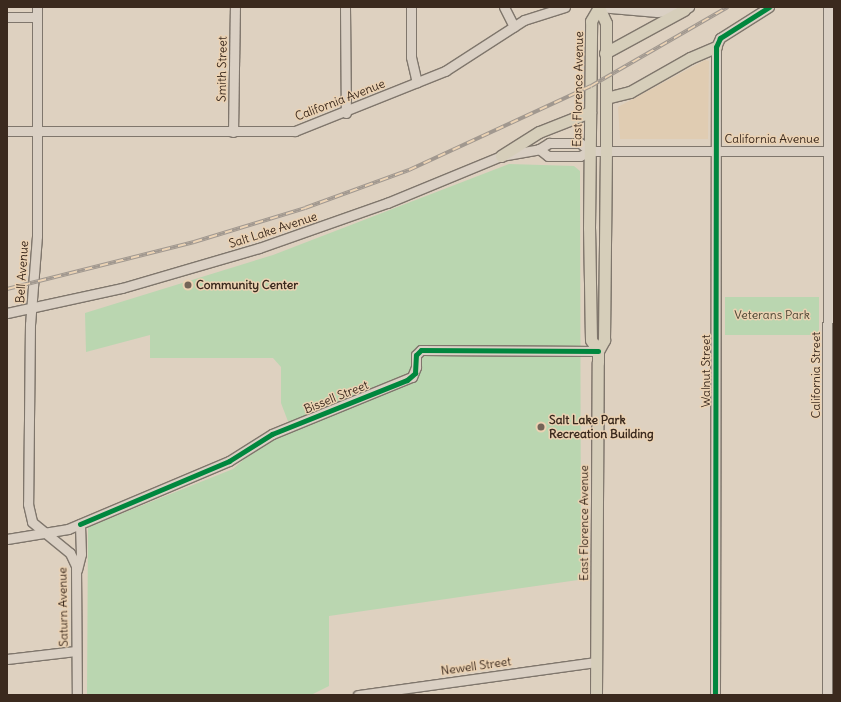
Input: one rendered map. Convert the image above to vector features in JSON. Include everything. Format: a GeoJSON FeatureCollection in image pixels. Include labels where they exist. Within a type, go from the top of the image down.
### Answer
{"type":"FeatureCollection","features":[{"type":"Feature","properties":{"kind":"main road","name":"East Florence Avenue"},"geometry":{"type":"LineString","coordinates":[[596,695],[598,351],[604,340],[606,151],[606,23],[599,7]]}},
{"type":"Feature","properties":{"kind":"main road","name":"East Florence Avenue"},"geometry":{"type":"LineString","coordinates":[[598,351],[591,340],[590,112],[591,21],[599,7]]}},
{"type":"Feature","properties":{"kind":"main road"},"geometry":{"type":"LineString","coordinates":[[606,53],[649,32],[686,9]]}},
{"type":"Feature","properties":{"kind":"main road"},"geometry":{"type":"LineString","coordinates":[[606,98],[630,92],[696,55],[716,47]]}},
{"type":"Feature","properties":{"kind":"main road"},"geometry":{"type":"LineString","coordinates":[[501,156],[539,132],[590,112]]}},
{"type":"Feature","properties":{"kind":"street","name":"Bell Avenue"},"geometry":{"type":"LineString","coordinates":[[37,7],[36,265],[31,309],[28,504],[32,522],[43,533]]}},
{"type":"Feature","properties":{"kind":"street","name":"Smith Street"},"geometry":{"type":"LineString","coordinates":[[233,132],[235,7]]}},
{"type":"Feature","properties":{"kind":"street"},"geometry":{"type":"LineString","coordinates":[[345,7],[346,113]]}},
{"type":"Feature","properties":{"kind":"street"},"geometry":{"type":"LineString","coordinates":[[411,7],[411,57],[417,82]]}},
{"type":"Feature","properties":{"kind":"street"},"geometry":{"type":"LineString","coordinates":[[504,7],[514,27]]}},
{"type":"Feature","properties":{"kind":"street","name":"California Avenue"},"geometry":{"type":"LineString","coordinates":[[7,131],[295,131],[346,113],[417,82],[468,58],[514,27],[537,14],[565,7]]}},
{"type":"Feature","properties":{"kind":"street"},"geometry":{"type":"LineString","coordinates":[[599,7],[657,12],[686,9]]}},
{"type":"Feature","properties":{"kind":"street"},"geometry":{"type":"LineString","coordinates":[[716,47],[720,38],[769,7]]}},
{"type":"Feature","properties":{"kind":"street","name":"California Street"},"geometry":{"type":"LineString","coordinates":[[827,695],[831,151],[828,7]]}},
{"type":"Feature","properties":{"kind":"street"},"geometry":{"type":"LineString","coordinates":[[7,17],[37,17]]}},
{"type":"Feature","properties":{"kind":"street","name":"Walnut Street"},"geometry":{"type":"LineString","coordinates":[[715,695],[716,47]]}},
{"type":"Feature","properties":{"kind":"street","name":"Salt Lake Avenue"},"geometry":{"type":"LineString","coordinates":[[7,313],[115,290],[259,248],[387,203],[501,156],[539,149],[549,143],[580,143],[590,151]]}},
{"type":"Feature","properties":{"kind":"street"},"geometry":{"type":"LineString","coordinates":[[539,149],[548,156],[580,156],[590,151]]}},
{"type":"Feature","properties":{"kind":"street","name":"California Avenue"},"geometry":{"type":"LineString","coordinates":[[590,151],[831,151]]}},
{"type":"Feature","properties":{"kind":"street","name":"Bissell Street"},"geometry":{"type":"LineString","coordinates":[[7,538],[43,533],[80,524],[229,461],[272,434],[407,380],[415,373],[416,355],[421,350],[598,351]]}},
{"type":"Feature","properties":{"kind":"street"},"geometry":{"type":"LineString","coordinates":[[76,571],[81,554],[80,524]]}},
{"type":"Feature","properties":{"kind":"street","name":"Saturn Avenue"},"geometry":{"type":"LineString","coordinates":[[43,533],[70,553],[76,571],[77,695]]}},
{"type":"Feature","properties":{"kind":"street"},"geometry":{"type":"LineString","coordinates":[[7,659],[76,651]]}},
{"type":"Feature","properties":{"kind":"street","name":"Newell Street"},"geometry":{"type":"LineString","coordinates":[[358,695],[597,662]]}},
{"type":"Feature","properties":{"kind":"shaded area"},"geometry":{"type":"Polygon","coordinates":[[[705,60],[709,61],[708,139],[620,139],[618,107],[705,60]]]}},
{"type":"Feature","properties":{"kind":"green space"},"geometry":{"type":"Polygon","coordinates":[[[509,164],[574,166],[580,171],[581,571],[578,580],[329,616],[329,686],[311,695],[87,695],[88,527],[233,469],[258,447],[292,432],[281,403],[281,367],[273,358],[150,358],[150,335],[86,352],[85,313],[273,255],[509,164]]]}},
{"type":"Feature","properties":{"kind":"green space","name":"Veterans Park"},"geometry":{"type":"Polygon","coordinates":[[[725,297],[819,297],[819,335],[725,335],[725,297]]]}},
{"type":"Feature","properties":{"kind":"railway"},"geometry":{"type":"LineString","coordinates":[[7,289],[194,242],[305,208],[409,170],[591,86],[728,7]]}},
{"type":"Feature","properties":{"kind":"cycle path"},"geometry":{"type":"LineString","coordinates":[[715,695],[716,47],[720,38],[769,7]]}},
{"type":"Feature","properties":{"kind":"cycle path"},"geometry":{"type":"LineString","coordinates":[[80,524],[229,461],[272,434],[407,380],[415,373],[416,355],[421,350],[598,351]]}},
{"type":"Feature","properties":{"kind":"place","name":"Community Center"},"geometry":{"type":"Point","coordinates":[188,285]}},
{"type":"Feature","properties":{"kind":"place","name":"Salt Lake Park Recreation Building"},"geometry":{"type":"Point","coordinates":[541,427]}}]}
